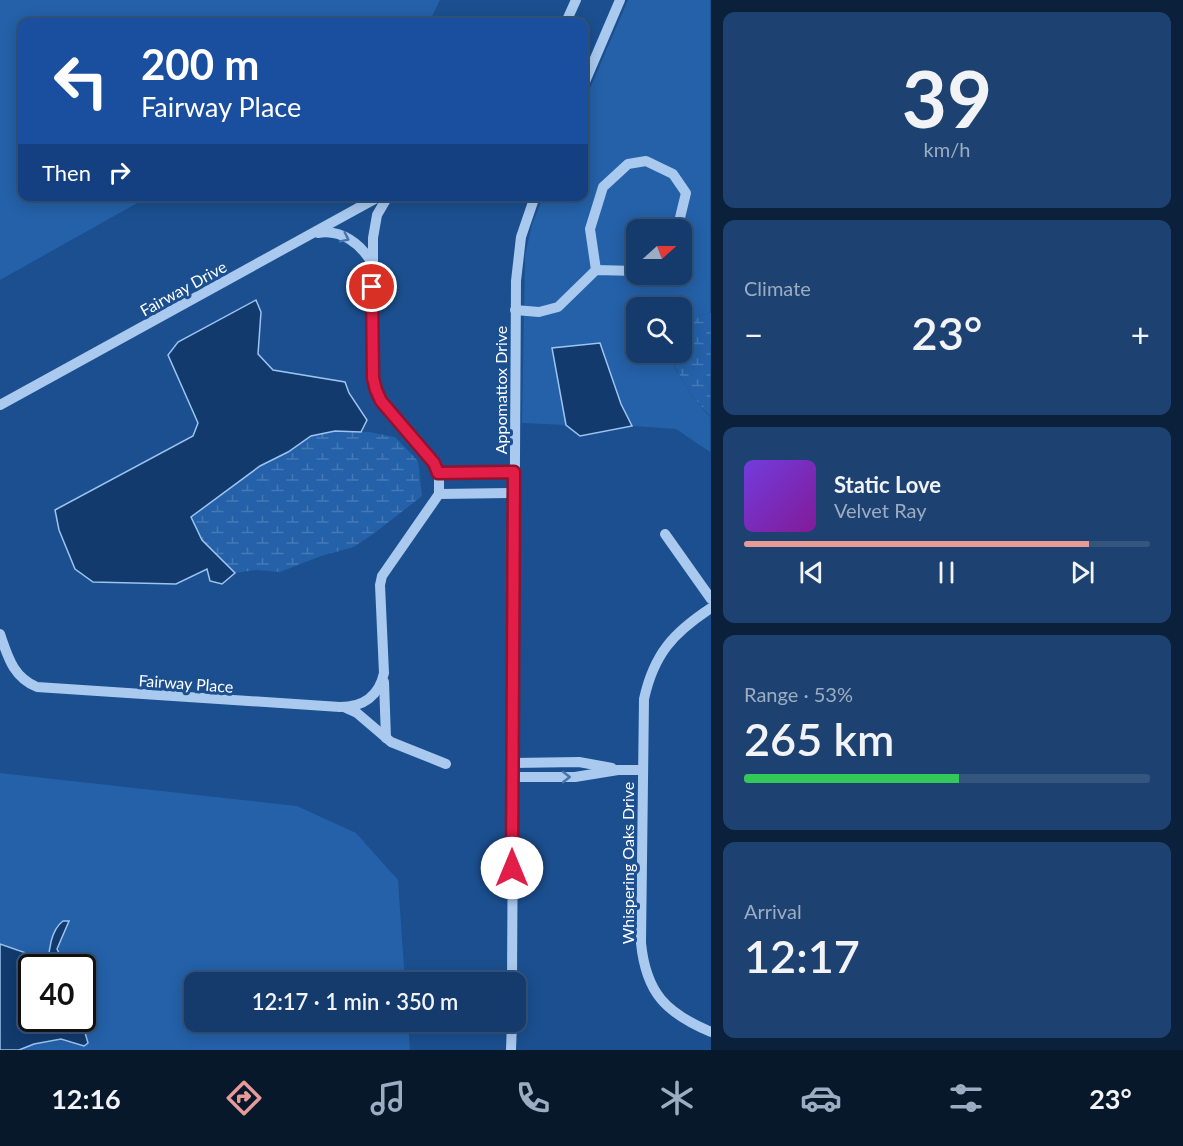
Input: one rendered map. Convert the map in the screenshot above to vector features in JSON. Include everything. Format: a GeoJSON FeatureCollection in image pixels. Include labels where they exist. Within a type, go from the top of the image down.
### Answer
{"type":"FeatureCollection","features":[{"type":"Feature","properties":{"kind":"street"},"geometry":{"type":"LineString","coordinates":[[568,18],[576,0]]}},
{"type":"Feature","properties":{"kind":"street"},"geometry":{"type":"LineString","coordinates":[[588,75],[620,0]]}},
{"type":"Feature","properties":{"kind":"street"},"geometry":{"type":"LineString","coordinates":[[596,270],[590,229],[593,218],[603,187],[628,164],[646,161],[673,174],[686,194],[680,219]]}},
{"type":"Feature","properties":{"kind":"street","name":"Fairway Drive"},"geometry":{"type":"LineString","coordinates":[[0,405],[371,201]]}},
{"type":"Feature","properties":{"kind":"street"},"geometry":{"type":"LineString","coordinates":[[385,201],[377,215],[373,238],[373,378],[381,401],[434,463],[440,483],[439,494],[382,576],[380,585],[386,738]]}},
{"type":"Feature","properties":{"kind":"street","name":"Appomattox Drive"},"geometry":{"type":"LineString","coordinates":[[512,972],[515,310],[518,254],[533,201]]}},
{"type":"Feature","properties":{"kind":"street"},"geometry":{"type":"LineString","coordinates":[[309,236],[329,232],[346,237],[361,249],[372,264]]}},
{"type":"Feature","properties":{"kind":"street"},"geometry":{"type":"LineString","coordinates":[[515,310],[539,312],[558,307],[596,270],[626,271]]}},
{"type":"Feature","properties":{"kind":"street"},"geometry":{"type":"LineString","coordinates":[[438,473],[514,472]]}},
{"type":"Feature","properties":{"kind":"street"},"geometry":{"type":"LineString","coordinates":[[439,494],[514,494]]}},
{"type":"Feature","properties":{"kind":"street"},"geometry":{"type":"LineString","coordinates":[[665,534],[711,599]]}},
{"type":"Feature","properties":{"kind":"street","name":"Whispering Oaks Drive"},"geometry":{"type":"LineString","coordinates":[[711,608],[677,633],[655,663],[644,699],[641,943],[645,970],[657,994],[672,1011],[687,1022],[711,1032]]}},
{"type":"Feature","properties":{"kind":"street","name":"Fairway Place"},"geometry":{"type":"LineString","coordinates":[[0,634],[16,673],[37,687],[340,707],[358,705],[370,699],[380,688],[384,673]]}},
{"type":"Feature","properties":{"kind":"street"},"geometry":{"type":"LineString","coordinates":[[340,707],[357,713],[386,738],[400,746],[446,764]]}},
{"type":"Feature","properties":{"kind":"street"},"geometry":{"type":"LineString","coordinates":[[513,763],[579,762],[618,770]]}},
{"type":"Feature","properties":{"kind":"street"},"geometry":{"type":"LineString","coordinates":[[513,777],[575,777],[618,770]]}},
{"type":"Feature","properties":{"kind":"street","name":"Whispering Oaks Drive"},"geometry":{"type":"LineString","coordinates":[[618,770],[642,770]]}},
{"type":"Feature","properties":{"kind":"street"},"geometry":{"type":"LineString","coordinates":[[512,1032],[512,1050]]}},
{"type":"Feature","properties":{"kind":"green space"},"geometry":{"type":"Polygon","coordinates":[[[0,0],[440,0],[430,18],[18,18],[18,201],[141,201],[0,280],[0,0]]]}},
{"type":"Feature","properties":{"kind":"green space"},"geometry":{"type":"Polygon","coordinates":[[[628,0],[710,0],[710,313],[699,316],[692,323],[692,297],[626,297],[626,363],[672,363],[692,396],[710,417],[710,452],[676,429],[632,426],[621,404],[599,343],[552,348],[566,425],[522,423],[525,255],[532,225],[541,201],[588,201],[588,93],[628,0]]]}},
{"type":"Feature","properties":{"kind":"green space"},"geometry":{"type":"Polygon","coordinates":[[[711,313],[710,416],[692,396],[673,363],[692,363],[692,323],[699,316],[711,313]]]}},
{"type":"Feature","properties":{"kind":"green space"},"geometry":{"type":"Polygon","coordinates":[[[335,431],[369,432],[395,437],[418,461],[422,496],[354,547],[321,556],[280,572],[256,570],[235,573],[202,540],[191,517],[260,465],[288,452],[311,436],[335,431]]]}},
{"type":"Feature","properties":{"kind":"green space"},"geometry":{"type":"Polygon","coordinates":[[[0,773],[297,806],[356,833],[398,880],[404,972],[184,972],[184,1032],[409,1032],[410,1050],[0,1050],[0,773]]]}},
{"type":"Feature","properties":{"kind":"shaded area"},"geometry":{"type":"Polygon","coordinates":[[[256,300],[261,312],[258,354],[273,370],[345,382],[349,393],[367,420],[361,432],[335,431],[311,436],[288,452],[260,466],[191,517],[202,540],[235,573],[222,584],[210,581],[207,569],[176,584],[93,582],[75,569],[59,530],[55,510],[193,436],[198,423],[168,355],[178,342],[256,300]]]}},
{"type":"Feature","properties":{"kind":"shaded area"},"geometry":{"type":"Polygon","coordinates":[[[600,343],[621,404],[632,426],[580,436],[566,425],[552,348],[600,343]]]}},
{"type":"Feature","properties":{"kind":"shaded area"},"geometry":{"type":"Polygon","coordinates":[[[63,921],[69,921],[57,949],[60,954],[49,954],[51,941],[63,921]]]}},
{"type":"Feature","properties":{"kind":"shaded area"},"geometry":{"type":"Polygon","coordinates":[[[0,944],[29,954],[18,954],[18,1032],[85,1032],[88,1043],[84,1046],[61,1039],[34,1044],[19,1050],[0,1050],[0,944]]]}},
{"type":"Feature","properties":{"kind":"route"},"geometry":{"type":"LineString","coordinates":[[372,287],[373,378],[381,401],[434,463],[438,473],[514,472],[512,868]]}}]}
